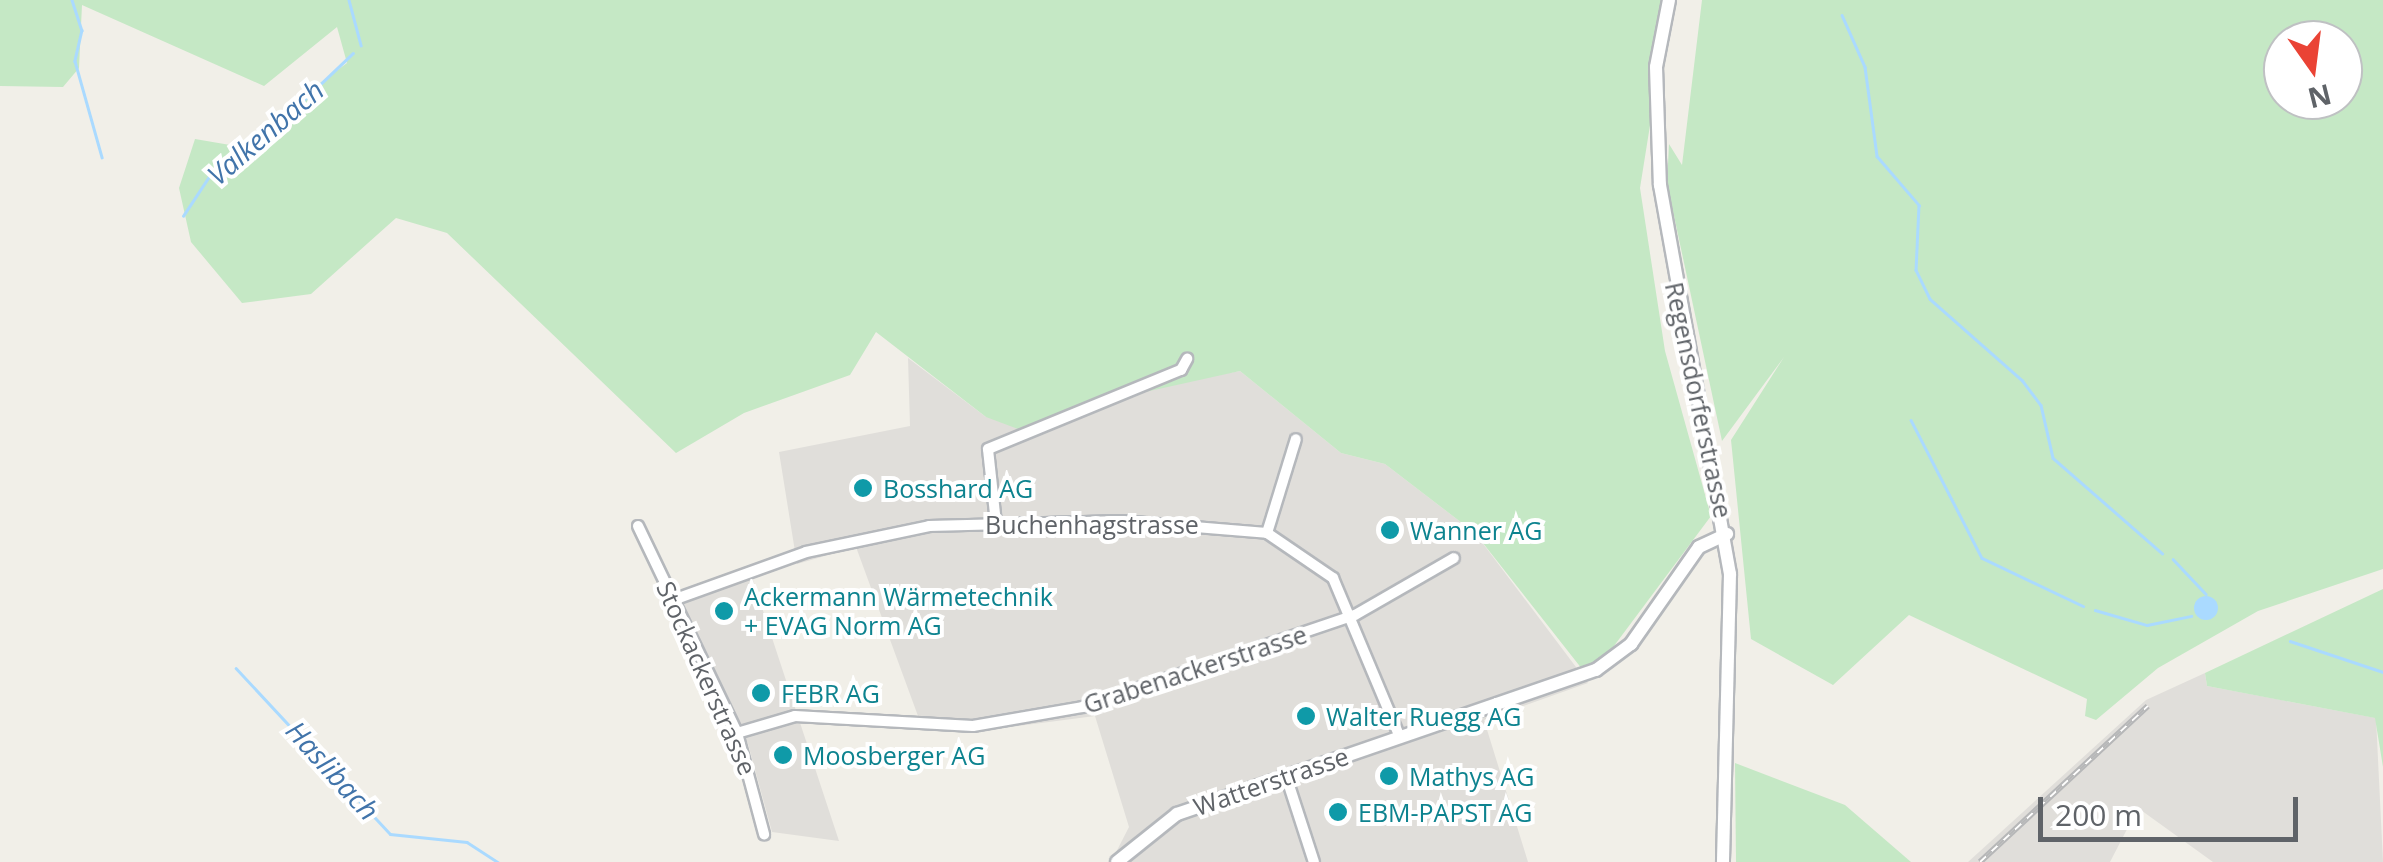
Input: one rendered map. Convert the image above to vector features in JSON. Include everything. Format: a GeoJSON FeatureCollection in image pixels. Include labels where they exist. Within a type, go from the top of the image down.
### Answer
{"type":"FeatureCollection","features":[{"type":"Feature","properties":{"kind":"street","name":"Regensdorferstrasse"},"geometry":{"type":"LineString","coordinates":[[1669,0],[1656,67],[1660,185],[1728,534],[1723,862]]}},
{"type":"Feature","properties":{"kind":"street"},"geometry":{"type":"LineString","coordinates":[[996,522],[988,450],[1187,359]]}},
{"type":"Feature","properties":{"kind":"street"},"geometry":{"type":"LineString","coordinates":[[1296,439],[1267,533],[1333,578],[1355,614],[1400,737]]}},
{"type":"Feature","properties":{"kind":"street","name":"Buchenhagstrasse"},"geometry":{"type":"LineString","coordinates":[[673,600],[840,543],[996,522],[1267,533]]}},
{"type":"Feature","properties":{"kind":"street","name":"Stockackerstrasse"},"geometry":{"type":"LineString","coordinates":[[638,526],[737,733],[764,834]]}},
{"type":"Feature","properties":{"kind":"street","name":"Watterstrasse"},"geometry":{"type":"LineString","coordinates":[[1118,862],[1161,822],[1609,662],[1699,547],[1728,534]]}},
{"type":"Feature","properties":{"kind":"street","name":"Grabenackerstrasse"},"geometry":{"type":"LineString","coordinates":[[737,733],[794,716],[973,726],[1083,707],[1355,614],[1454,558]]}},
{"type":"Feature","properties":{"kind":"street"},"geometry":{"type":"LineString","coordinates":[[1286,776],[1310,861]]}},
{"type":"Feature","properties":{"kind":"shaded area"},"geometry":{"type":"Polygon","coordinates":[[[908,358],[986,417],[1240,371],[1341,453],[1385,464],[1475,533],[1588,683],[1484,720],[1528,862],[1111,862],[1129,827],[1095,716],[964,733],[918,716],[856,547],[797,564],[779,452],[910,426],[908,358]]]}},
{"type":"Feature","properties":{"kind":"shaded area"},"geometry":{"type":"Polygon","coordinates":[[[751,574],[839,841],[772,832],[748,744],[678,601],[751,574]]]}},
{"type":"Feature","properties":{"kind":"shaded area"},"geometry":{"type":"Polygon","coordinates":[[[2205,673],[2207,686],[2376,718],[2383,862],[2213,862],[2138,808],[2110,862],[1968,862],[2146,700],[2205,673]]]}},
{"type":"Feature","properties":{"kind":"green space"},"geometry":{"type":"Polygon","coordinates":[[[0,0],[1670,0],[1640,188],[1665,351],[1711,516],[1605,658],[1582,669],[1475,533],[1385,464],[1341,453],[1240,371],[1136,394],[1034,435],[986,417],[876,332],[850,375],[744,413],[676,453],[447,233],[396,218],[311,294],[242,303],[191,242],[179,188],[195,139],[236,146],[347,63],[337,27],[264,86],[82,5],[79,68],[63,87],[0,86],[0,0]]]}},
{"type":"Feature","properties":{"kind":"green space"},"geometry":{"type":"Polygon","coordinates":[[[1702,0],[2383,0],[2383,569],[2258,611],[2158,668],[2096,720],[2085,716],[2087,699],[1909,615],[1833,685],[1751,639],[1731,440],[1784,357],[1722,441],[1667,183],[1669,144],[1682,165],[1702,0]]]}},
{"type":"Feature","properties":{"kind":"green space"},"geometry":{"type":"Polygon","coordinates":[[[2383,589],[2383,767],[2375,718],[2207,686],[2205,673],[2383,589]]]}},
{"type":"Feature","properties":{"kind":"green space"},"geometry":{"type":"Polygon","coordinates":[[[1735,763],[1845,805],[1911,862],[1736,862],[1735,763]]]}},
{"type":"Feature","properties":{"kind":"water"},"geometry":{"type":"Polygon","coordinates":[[[2206,596],[2218,608],[2206,620],[2194,608],[2206,596]]]}},
{"type":"Feature","properties":{"kind":"waterway"},"geometry":{"type":"LineString","coordinates":[[72,0],[82,30],[75,61],[102,157]]}},
{"type":"Feature","properties":{"kind":"waterway","name":"Valkenbach"},"geometry":{"type":"LineString","coordinates":[[349,0],[361,45]]}},
{"type":"Feature","properties":{"kind":"waterway"},"geometry":{"type":"LineString","coordinates":[[1842,15],[1865,67],[1877,156],[1919,205],[1916,270],[1930,299],[2022,380],[2041,405],[2053,458],[2162,553]]}},
{"type":"Feature","properties":{"kind":"waterway","name":"Valkenbach"},"geometry":{"type":"LineString","coordinates":[[183,216],[212,172],[247,154],[353,53]]}},
{"type":"Feature","properties":{"kind":"waterway"},"geometry":{"type":"LineString","coordinates":[[1911,420],[1982,558],[2083,606]]}},
{"type":"Feature","properties":{"kind":"waterway"},"geometry":{"type":"LineString","coordinates":[[2173,559],[2206,594]]}},
{"type":"Feature","properties":{"kind":"waterway"},"geometry":{"type":"LineString","coordinates":[[2095,610],[2147,625],[2191,616]]}},
{"type":"Feature","properties":{"kind":"waterway"},"geometry":{"type":"LineString","coordinates":[[2290,641],[2383,672]]}},
{"type":"Feature","properties":{"kind":"waterway","name":"Haslibach"},"geometry":{"type":"LineString","coordinates":[[236,668],[390,834],[467,842],[498,862]]}},
{"type":"Feature","properties":{"kind":"railway"},"geometry":{"type":"LineString","coordinates":[[1980,862],[2148,706]]}},
{"type":"Feature","properties":{"kind":"place","name":"Bosshard AG"},"geometry":{"type":"Point","coordinates":[863,488]}},
{"type":"Feature","properties":{"kind":"place","name":"Wanner AG"},"geometry":{"type":"Point","coordinates":[1390,530]}},
{"type":"Feature","properties":{"kind":"place","name":"Ackermann Wärmetechnik + EVAG Norm AG"},"geometry":{"type":"Point","coordinates":[724,611]}},
{"type":"Feature","properties":{"kind":"place","name":"FEBR AG"},"geometry":{"type":"Point","coordinates":[761,693]}},
{"type":"Feature","properties":{"kind":"place","name":"Walter Ruegg AG"},"geometry":{"type":"Point","coordinates":[1306,716]}},
{"type":"Feature","properties":{"kind":"place","name":"Moosberger AG"},"geometry":{"type":"Point","coordinates":[783,755]}},
{"type":"Feature","properties":{"kind":"place","name":"Mathys AG"},"geometry":{"type":"Point","coordinates":[1389,776]}},
{"type":"Feature","properties":{"kind":"place","name":"EBM-PAPST AG"},"geometry":{"type":"Point","coordinates":[1338,812]}}]}
